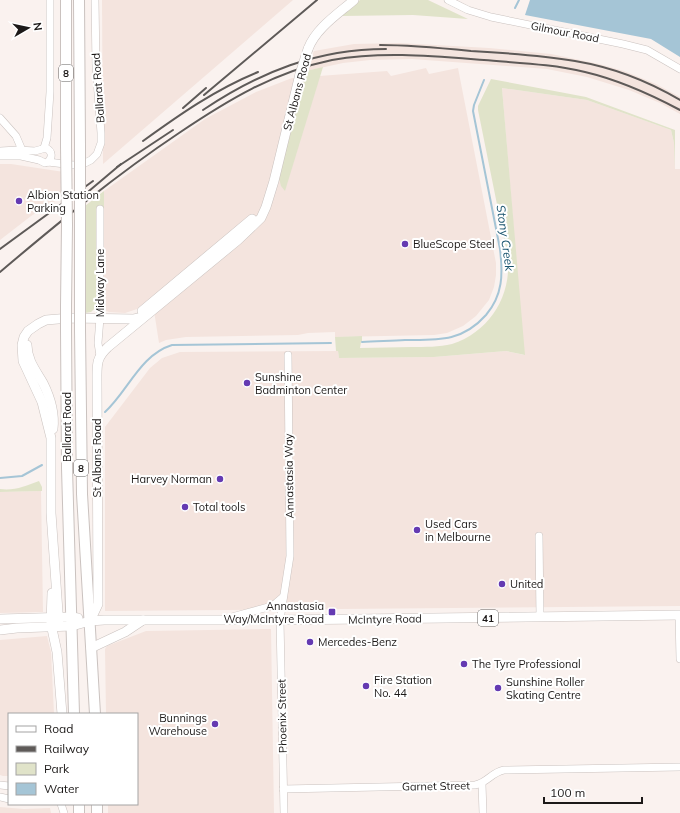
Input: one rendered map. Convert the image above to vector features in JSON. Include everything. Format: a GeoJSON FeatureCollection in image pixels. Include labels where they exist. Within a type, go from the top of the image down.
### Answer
{"type":"FeatureCollection","features":[{"type":"Feature","properties":{"kind":"highway","name":"Ballarat Road"},"geometry":{"type":"LineString","coordinates":[[66,0],[66,330],[69,541],[74,713]]}},
{"type":"Feature","properties":{"kind":"highway","name":"Ballarat Road"},"geometry":{"type":"LineString","coordinates":[[79,0],[81,475],[95,713]]}},
{"type":"Feature","properties":{"kind":"main road","name":"St Albans Road"},"geometry":{"type":"LineString","coordinates":[[90,621],[98,604],[97,363],[100,356],[108,347],[182,282],[261,218],[268,200],[300,74],[308,49],[314,38],[331,19],[354,0]]}},
{"type":"Feature","properties":{"kind":"main road","name":"St Albans Road"},"geometry":{"type":"LineString","coordinates":[[122,318],[136,314],[182,282]]}},
{"type":"Feature","properties":{"kind":"main road","name":"St Albans Road"},"geometry":{"type":"LineString","coordinates":[[62,713],[55,622],[51,494],[51,438],[47,407],[23,361],[22,345],[24,337],[28,331],[36,325],[49,320],[138,318],[146,315]]}},
{"type":"Feature","properties":{"kind":"main road"},"geometry":{"type":"LineString","coordinates":[[53,541],[69,541]]}},
{"type":"Feature","properties":{"kind":"main road","name":"McIntyre Road"},"geometry":{"type":"LineString","coordinates":[[90,621],[680,615]]}},
{"type":"Feature","properties":{"kind":"main road","name":"41"},"geometry":{"type":"LineString","coordinates":[[0,619],[55,622],[90,621]]}},
{"type":"Feature","properties":{"kind":"main road"},"geometry":{"type":"LineString","coordinates":[[91,648],[125,632],[143,620]]}},
{"type":"Feature","properties":{"kind":"main road","name":"41"},"geometry":{"type":"LineString","coordinates":[[0,630],[55,622]]}},
{"type":"Feature","properties":{"kind":"street"},"geometry":{"type":"LineString","coordinates":[[39,160],[37,156],[47,138],[50,92],[50,0]]}},
{"type":"Feature","properties":{"kind":"street","name":"Ballarat Road"},"geometry":{"type":"LineString","coordinates":[[48,162],[60,162],[72,165],[82,164],[94,158],[100,149],[101,133],[96,66],[95,0]]}},
{"type":"Feature","properties":{"kind":"street","name":"Gilmour Road"},"geometry":{"type":"LineString","coordinates":[[448,0],[468,10],[486,16],[647,50],[680,69]]}},
{"type":"Feature","properties":{"kind":"street"},"geometry":{"type":"LineString","coordinates":[[0,118],[16,136],[22,150]]}},
{"type":"Feature","properties":{"kind":"street"},"geometry":{"type":"LineString","coordinates":[[10,130],[13,139],[13,153]]}},
{"type":"Feature","properties":{"kind":"street"},"geometry":{"type":"LineString","coordinates":[[0,151],[13,153],[39,160],[43,163],[48,162],[52,154],[50,151],[42,149],[22,150],[13,153],[0,156]]}},
{"type":"Feature","properties":{"kind":"street","name":"Midway Lane"},"geometry":{"type":"LineString","coordinates":[[100,209],[100,318],[98,343],[100,356]]}},
{"type":"Feature","properties":{"kind":"street","name":"Annastasia Way"},"geometry":{"type":"LineString","coordinates":[[280,620],[290,556],[288,355]]}},
{"type":"Feature","properties":{"kind":"street"},"geometry":{"type":"LineString","coordinates":[[539,536],[540,617]]}},
{"type":"Feature","properties":{"kind":"street"},"geometry":{"type":"LineString","coordinates":[[218,620],[272,606],[283,597]]}},
{"type":"Feature","properties":{"kind":"street"},"geometry":{"type":"LineString","coordinates":[[680,615],[680,658]]}},
{"type":"Feature","properties":{"kind":"street","name":"Phoenix Street"},"geometry":{"type":"LineString","coordinates":[[280,620],[284,813]]}},
{"type":"Feature","properties":{"kind":"street","name":"Garnet Street"},"geometry":{"type":"LineString","coordinates":[[283,789],[467,786],[482,784],[493,774],[504,770],[680,767]]}},
{"type":"Feature","properties":{"kind":"street"},"geometry":{"type":"LineString","coordinates":[[482,784],[483,813]]}},
{"type":"Feature","properties":{"kind":"shaded area"},"geometry":{"type":"Polygon","coordinates":[[[102,0],[293,0],[103,164],[102,0]]]}},
{"type":"Feature","properties":{"kind":"shaded area"},"geometry":{"type":"Polygon","coordinates":[[[399,43],[489,48],[551,54],[599,64],[624,71],[656,84],[680,97],[680,114],[660,103],[629,90],[587,77],[547,69],[412,59],[370,60],[343,63],[306,71],[314,51],[354,44],[399,43]]]}},
{"type":"Feature","properties":{"kind":"shaded area"},"geometry":{"type":"Polygon","coordinates":[[[426,68],[429,74],[458,68],[496,263],[494,287],[489,300],[476,316],[463,326],[447,333],[434,335],[335,337],[335,332],[298,335],[186,337],[166,340],[159,343],[152,298],[137,309],[125,313],[109,312],[104,310],[104,191],[205,119],[256,92],[292,78],[387,71],[391,76],[426,68]]]}},
{"type":"Feature","properties":{"kind":"shaded area"},"geometry":{"type":"Polygon","coordinates":[[[502,88],[587,100],[671,130],[674,143],[675,169],[680,169],[680,606],[105,611],[105,427],[150,368],[162,358],[180,352],[338,351],[339,358],[434,357],[506,351],[524,355],[502,88]]]}},
{"type":"Feature","properties":{"kind":"shaded area"},"geometry":{"type":"Polygon","coordinates":[[[0,164],[11,164],[64,172],[60,198],[31,216],[0,240],[0,164]]]}},
{"type":"Feature","properties":{"kind":"shaded area"},"geometry":{"type":"Polygon","coordinates":[[[41,491],[43,612],[0,613],[0,492],[41,491]]]}},
{"type":"Feature","properties":{"kind":"shaded area"},"geometry":{"type":"Polygon","coordinates":[[[271,629],[274,813],[108,813],[108,805],[138,805],[138,713],[106,713],[105,649],[107,646],[146,631],[271,629]]]}},
{"type":"Feature","properties":{"kind":"shaded area"},"geometry":{"type":"Polygon","coordinates":[[[47,636],[51,652],[54,713],[8,713],[8,776],[0,775],[0,640],[47,636]]]}},
{"type":"Feature","properties":{"kind":"shaded area"},"geometry":{"type":"Polygon","coordinates":[[[0,807],[24,809],[50,808],[51,813],[0,813],[0,807]]]}},
{"type":"Feature","properties":{"kind":"green space"},"geometry":{"type":"Polygon","coordinates":[[[360,0],[428,0],[468,19],[413,15],[342,16],[360,0]]]}},
{"type":"Feature","properties":{"kind":"green space"},"geometry":{"type":"Polygon","coordinates":[[[323,67],[285,191],[281,186],[279,178],[306,71],[323,67]]]}},
{"type":"Feature","properties":{"kind":"green space"},"geometry":{"type":"Polygon","coordinates":[[[491,79],[586,97],[675,130],[675,169],[674,143],[671,130],[587,100],[502,88],[525,355],[506,351],[434,357],[339,358],[338,351],[336,351],[335,337],[362,336],[360,348],[427,347],[447,345],[465,338],[477,331],[487,322],[495,311],[506,287],[508,259],[478,110],[478,106],[491,79]]]}},
{"type":"Feature","properties":{"kind":"green space"},"geometry":{"type":"Polygon","coordinates":[[[104,191],[104,208],[96,210],[96,307],[91,312],[85,313],[85,206],[104,191]]]}},
{"type":"Feature","properties":{"kind":"green space"},"geometry":{"type":"Polygon","coordinates":[[[39,481],[42,491],[0,492],[0,489],[15,489],[39,481]]]}},
{"type":"Feature","properties":{"kind":"water"},"geometry":{"type":"Polygon","coordinates":[[[530,0],[680,0],[680,57],[651,39],[525,15],[530,0]]]}},
{"type":"Feature","properties":{"kind":"waterway","name":"Stony Creek"},"geometry":{"type":"LineString","coordinates":[[515,8],[519,0]]}},
{"type":"Feature","properties":{"kind":"waterway","name":"Stony Creek"},"geometry":{"type":"LineString","coordinates":[[362,342],[428,340],[449,338],[459,335],[477,324],[486,315],[496,300],[499,292],[501,276],[500,249],[473,111],[484,80]]}},
{"type":"Feature","properties":{"kind":"waterway","name":"Stony Creek"},"geometry":{"type":"LineString","coordinates":[[105,412],[143,365],[161,350],[172,345],[331,343]]}},
{"type":"Feature","properties":{"kind":"waterway","name":"Stony Creek"},"geometry":{"type":"LineString","coordinates":[[0,478],[22,476],[42,465]]}},
{"type":"Feature","properties":{"kind":"railway"},"geometry":{"type":"LineString","coordinates":[[204,95],[317,0]]}},
{"type":"Feature","properties":{"kind":"railway"},"geometry":{"type":"LineString","coordinates":[[380,45],[415,46],[523,54],[575,61],[616,71],[642,81],[680,100]]}},
{"type":"Feature","properties":{"kind":"railway"},"geometry":{"type":"LineString","coordinates":[[203,110],[246,84],[290,65],[336,53],[386,49]]}},
{"type":"Feature","properties":{"kind":"railway"},"geometry":{"type":"LineString","coordinates":[[0,272],[110,183],[156,149],[215,109],[271,80],[311,65],[351,57],[389,55],[446,57],[548,65],[598,75],[622,83],[680,110]]}},
{"type":"Feature","properties":{"kind":"railway"},"geometry":{"type":"LineString","coordinates":[[143,141],[184,112],[213,94],[258,72]]}},
{"type":"Feature","properties":{"kind":"railway"},"geometry":{"type":"LineString","coordinates":[[183,108],[206,88]]}},
{"type":"Feature","properties":{"kind":"railway"},"geometry":{"type":"LineString","coordinates":[[117,167],[173,130]]}},
{"type":"Feature","properties":{"kind":"railway"},"geometry":{"type":"LineString","coordinates":[[89,191],[121,164]]}},
{"type":"Feature","properties":{"kind":"railway"},"geometry":{"type":"LineString","coordinates":[[0,249],[93,181]]}},
{"type":"Feature","properties":{"kind":"place","name":"Albion Station Parking"},"geometry":{"type":"Point","coordinates":[19,201]}},
{"type":"Feature","properties":{"kind":"place","name":"BlueScope Steel"},"geometry":{"type":"Point","coordinates":[405,244]}},
{"type":"Feature","properties":{"kind":"place","name":"Sunshine Badminton Center"},"geometry":{"type":"Point","coordinates":[247,383]}},
{"type":"Feature","properties":{"kind":"place","name":"Harvey Norman"},"geometry":{"type":"Point","coordinates":[220,479]}},
{"type":"Feature","properties":{"kind":"place","name":"Total tools"},"geometry":{"type":"Point","coordinates":[185,507]}},
{"type":"Feature","properties":{"kind":"place","name":"Used Cars in Melbourne"},"geometry":{"type":"Point","coordinates":[417,530]}},
{"type":"Feature","properties":{"kind":"place","name":"United"},"geometry":{"type":"Point","coordinates":[502,584]}},
{"type":"Feature","properties":{"kind":"place","name":"Annastasia Way/McIntyre Road"},"geometry":{"type":"Point","coordinates":[332,612]}},
{"type":"Feature","properties":{"kind":"place","name":"Mercedes-Benz"},"geometry":{"type":"Point","coordinates":[310,642]}},
{"type":"Feature","properties":{"kind":"place","name":"The Tyre Professional"},"geometry":{"type":"Point","coordinates":[464,664]}},
{"type":"Feature","properties":{"kind":"place","name":"Fire Station No. 44"},"geometry":{"type":"Point","coordinates":[366,686]}},
{"type":"Feature","properties":{"kind":"place","name":"Sunshine Roller Skating Centre"},"geometry":{"type":"Point","coordinates":[498,688]}},
{"type":"Feature","properties":{"kind":"place","name":"Bunnings Warehouse"},"geometry":{"type":"Point","coordinates":[215,724]}}]}
